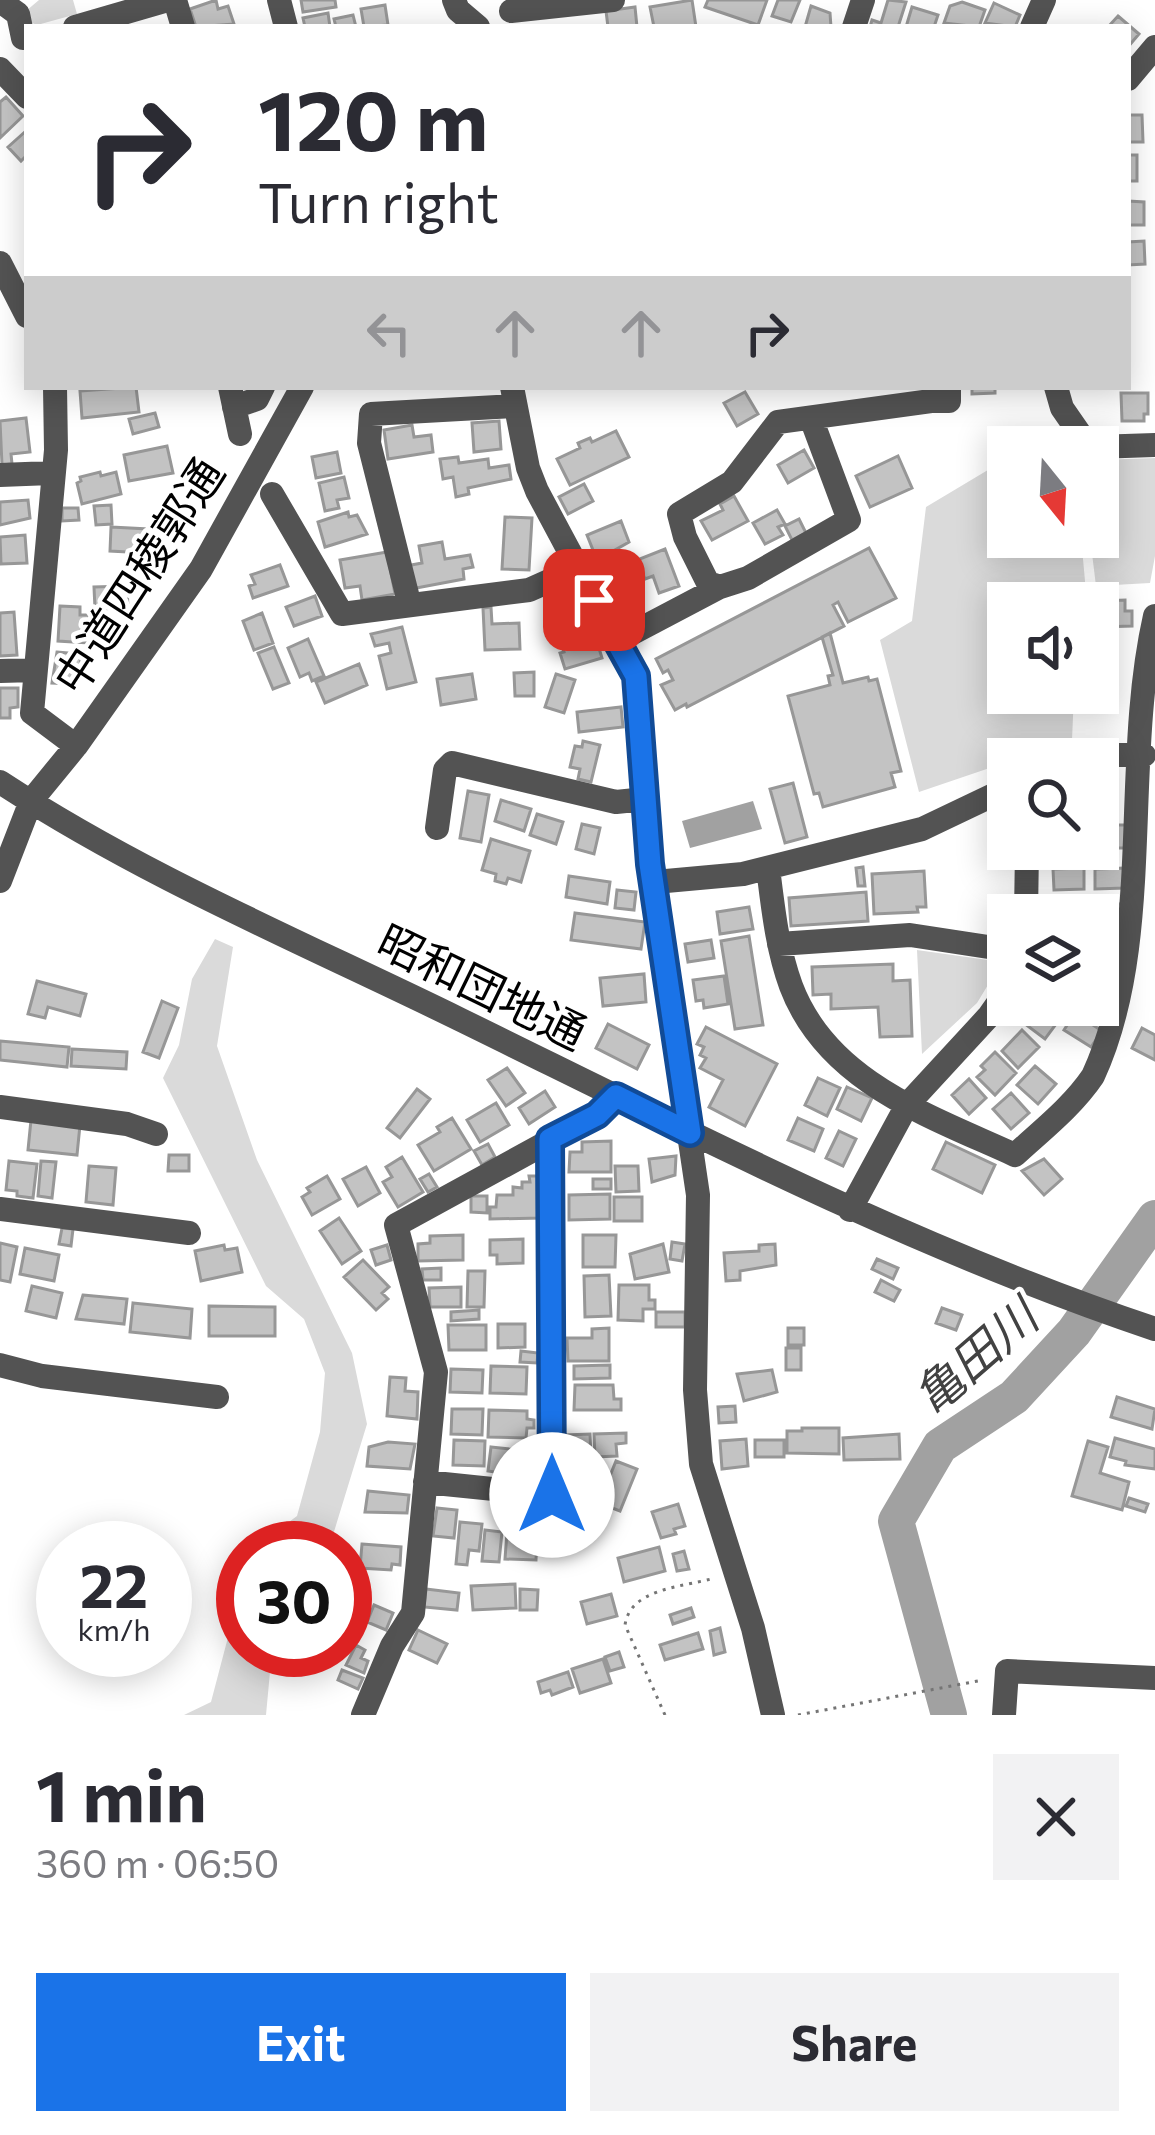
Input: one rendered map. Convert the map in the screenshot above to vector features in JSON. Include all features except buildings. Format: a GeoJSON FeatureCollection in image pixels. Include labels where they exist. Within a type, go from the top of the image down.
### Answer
{"type":"FeatureCollection","features":[{"type":"Feature","properties":{"kind":"street"},"geometry":{"type":"LineString","coordinates":[[86,24],[172,0]]}},
{"type":"Feature","properties":{"kind":"street"},"geometry":{"type":"LineString","coordinates":[[510,13],[613,0]]}},
{"type":"Feature","properties":{"kind":"street"},"geometry":{"type":"LineString","coordinates":[[0,1],[18,14],[17,40]]}},
{"type":"Feature","properties":{"kind":"street"},"geometry":{"type":"LineString","coordinates":[[1131,75],[1155,46]]}},
{"type":"Feature","properties":{"kind":"street"},"geometry":{"type":"LineString","coordinates":[[0,69],[24,95]]}},
{"type":"Feature","properties":{"kind":"street"},"geometry":{"type":"LineString","coordinates":[[0,263],[24,310]]}},
{"type":"Feature","properties":{"kind":"street"},"geometry":{"type":"LineString","coordinates":[[55,390],[56,450],[32,713],[76,746]]}},
{"type":"Feature","properties":{"kind":"street"},"geometry":{"type":"LineString","coordinates":[[240,434],[232,397],[257,398],[261,390]]}},
{"type":"Feature","properties":{"kind":"street","name":"中道四稜郭通"},"geometry":{"type":"LineString","coordinates":[[0,881],[31,801],[76,746],[201,569],[300,390]]}},
{"type":"Feature","properties":{"kind":"street"},"geometry":{"type":"LineString","coordinates":[[720,587],[708,583],[679,514],[732,482],[778,422],[811,418],[855,399],[949,401],[949,390]]}},
{"type":"Feature","properties":{"kind":"street"},"geometry":{"type":"LineString","coordinates":[[1057,390],[1062,408],[1076,426]]}},
{"type":"Feature","properties":{"kind":"street"},"geometry":{"type":"LineString","coordinates":[[406,594],[369,442],[371,413],[514,397],[527,468],[636,676],[650,864],[698,1195],[695,1390],[701,1464],[773,1715]]}},
{"type":"Feature","properties":{"kind":"street"},"geometry":{"type":"LineString","coordinates":[[627,636],[720,587],[748,578],[849,520],[811,418]]}},
{"type":"Feature","properties":{"kind":"street"},"geometry":{"type":"LineString","coordinates":[[1119,446],[1155,445]]}},
{"type":"Feature","properties":{"kind":"street"},"geometry":{"type":"LineString","coordinates":[[0,475],[51,473]]}},
{"type":"Feature","properties":{"kind":"street"},"geometry":{"type":"LineString","coordinates":[[272,494],[342,614],[529,590],[576,568]]}},
{"type":"Feature","properties":{"kind":"street"},"geometry":{"type":"LineString","coordinates":[[768,868],[778,944],[790,986],[816,1033],[856,1073],[907,1105],[1015,1155],[1092,1078],[1125,1016],[1143,942],[1145,667],[1155,616]]}},
{"type":"Feature","properties":{"kind":"street"},"geometry":{"type":"LineString","coordinates":[[0,670],[34,670]]}},
{"type":"Feature","properties":{"kind":"street"},"geometry":{"type":"LineString","coordinates":[[1119,755],[1144,755]]}},
{"type":"Feature","properties":{"kind":"street"},"geometry":{"type":"LineString","coordinates":[[437,828],[445,770],[452,763],[616,802],[645,800]]}},
{"type":"Feature","properties":{"kind":"street","name":"昭和団地通"},"geometry":{"type":"LineString","coordinates":[[0,782],[124,858],[850,1210],[1004,1275],[1145,1326]]}},
{"type":"Feature","properties":{"kind":"street"},"geometry":{"type":"LineString","coordinates":[[655,883],[743,874],[922,829],[987,798]]}},
{"type":"Feature","properties":{"kind":"street"},"geometry":{"type":"LineString","coordinates":[[778,944],[910,935],[987,947]]}},
{"type":"Feature","properties":{"kind":"street"},"geometry":{"type":"LineString","coordinates":[[850,1210],[907,1105],[987,1018]]}},
{"type":"Feature","properties":{"kind":"street"},"geometry":{"type":"LineString","coordinates":[[363,1715],[392,1646],[412,1613],[436,1372],[396,1226],[597,1115],[616,1096]]}},
{"type":"Feature","properties":{"kind":"street"},"geometry":{"type":"LineString","coordinates":[[0,1107],[127,1124],[156,1134]]}},
{"type":"Feature","properties":{"kind":"street"},"geometry":{"type":"LineString","coordinates":[[425,1482],[552,1495],[550,1139]]}},
{"type":"Feature","properties":{"kind":"street"},"geometry":{"type":"LineString","coordinates":[[0,1209],[189,1233]]}},
{"type":"Feature","properties":{"kind":"street"},"geometry":{"type":"LineString","coordinates":[[0,1365],[42,1376],[217,1396]]}},
{"type":"Feature","properties":{"kind":"street"},"geometry":{"type":"LineString","coordinates":[[1004,1715],[1007,1672],[1155,1678]]}},
{"type":"Feature","properties":{"kind":"path"},"geometry":{"type":"LineString","coordinates":[[665,1715],[625,1625],[627,1613],[641,1598],[736,1573]]}},
{"type":"Feature","properties":{"kind":"path"},"geometry":{"type":"LineString","coordinates":[[796,1715],[986,1679]]}},
{"type":"Feature","properties":{"kind":"shaded area"},"geometry":{"type":"Polygon","coordinates":[[[39,0],[73,0],[77,14],[35,24],[26,11],[39,0]]]}},
{"type":"Feature","properties":{"kind":"shaded area"},"geometry":{"type":"Polygon","coordinates":[[[1155,458],[1155,556],[1150,583],[1096,582],[1093,558],[1119,558],[1119,459],[1155,458]]]}},
{"type":"Feature","properties":{"kind":"shaded area"},"geometry":{"type":"Polygon","coordinates":[[[987,471],[987,558],[1083,558],[1085,582],[987,582],[987,714],[1073,714],[1072,738],[987,738],[987,769],[919,792],[880,640],[912,621],[926,507],[987,471]]]}},
{"type":"Feature","properties":{"kind":"shaded area"},"geometry":{"type":"Polygon","coordinates":[[[753,801],[762,829],[690,848],[682,821],[753,801]]]}},
{"type":"Feature","properties":{"kind":"shaded area"},"geometry":{"type":"Polygon","coordinates":[[[215,939],[233,947],[217,1046],[257,1160],[352,1353],[367,1424],[337,1521],[290,1521],[297,1516],[320,1432],[325,1373],[304,1319],[266,1286],[163,1078],[179,1045],[192,979],[215,939]]]}},
{"type":"Feature","properties":{"kind":"shaded area"},"geometry":{"type":"Polygon","coordinates":[[[917,950],[987,960],[987,986],[977,1003],[922,1054],[917,950]]]}},
{"type":"Feature","properties":{"kind":"shaded area"},"geometry":{"type":"Polygon","coordinates":[[[218,1677],[270,1677],[266,1715],[184,1715],[211,1702],[218,1677]]]}},
{"type":"Feature","properties":{"kind":"waterway","name":"亀田川"},"geometry":{"type":"LineString","coordinates":[[949,1715],[896,1521],[940,1446],[1014,1397],[1074,1332],[1155,1218]]}},
{"type":"Feature","properties":{"kind":"route"},"geometry":{"type":"LineString","coordinates":[[552,1495],[550,1139],[597,1115],[616,1096],[690,1133],[650,864],[636,676],[594,600]]}}]}
